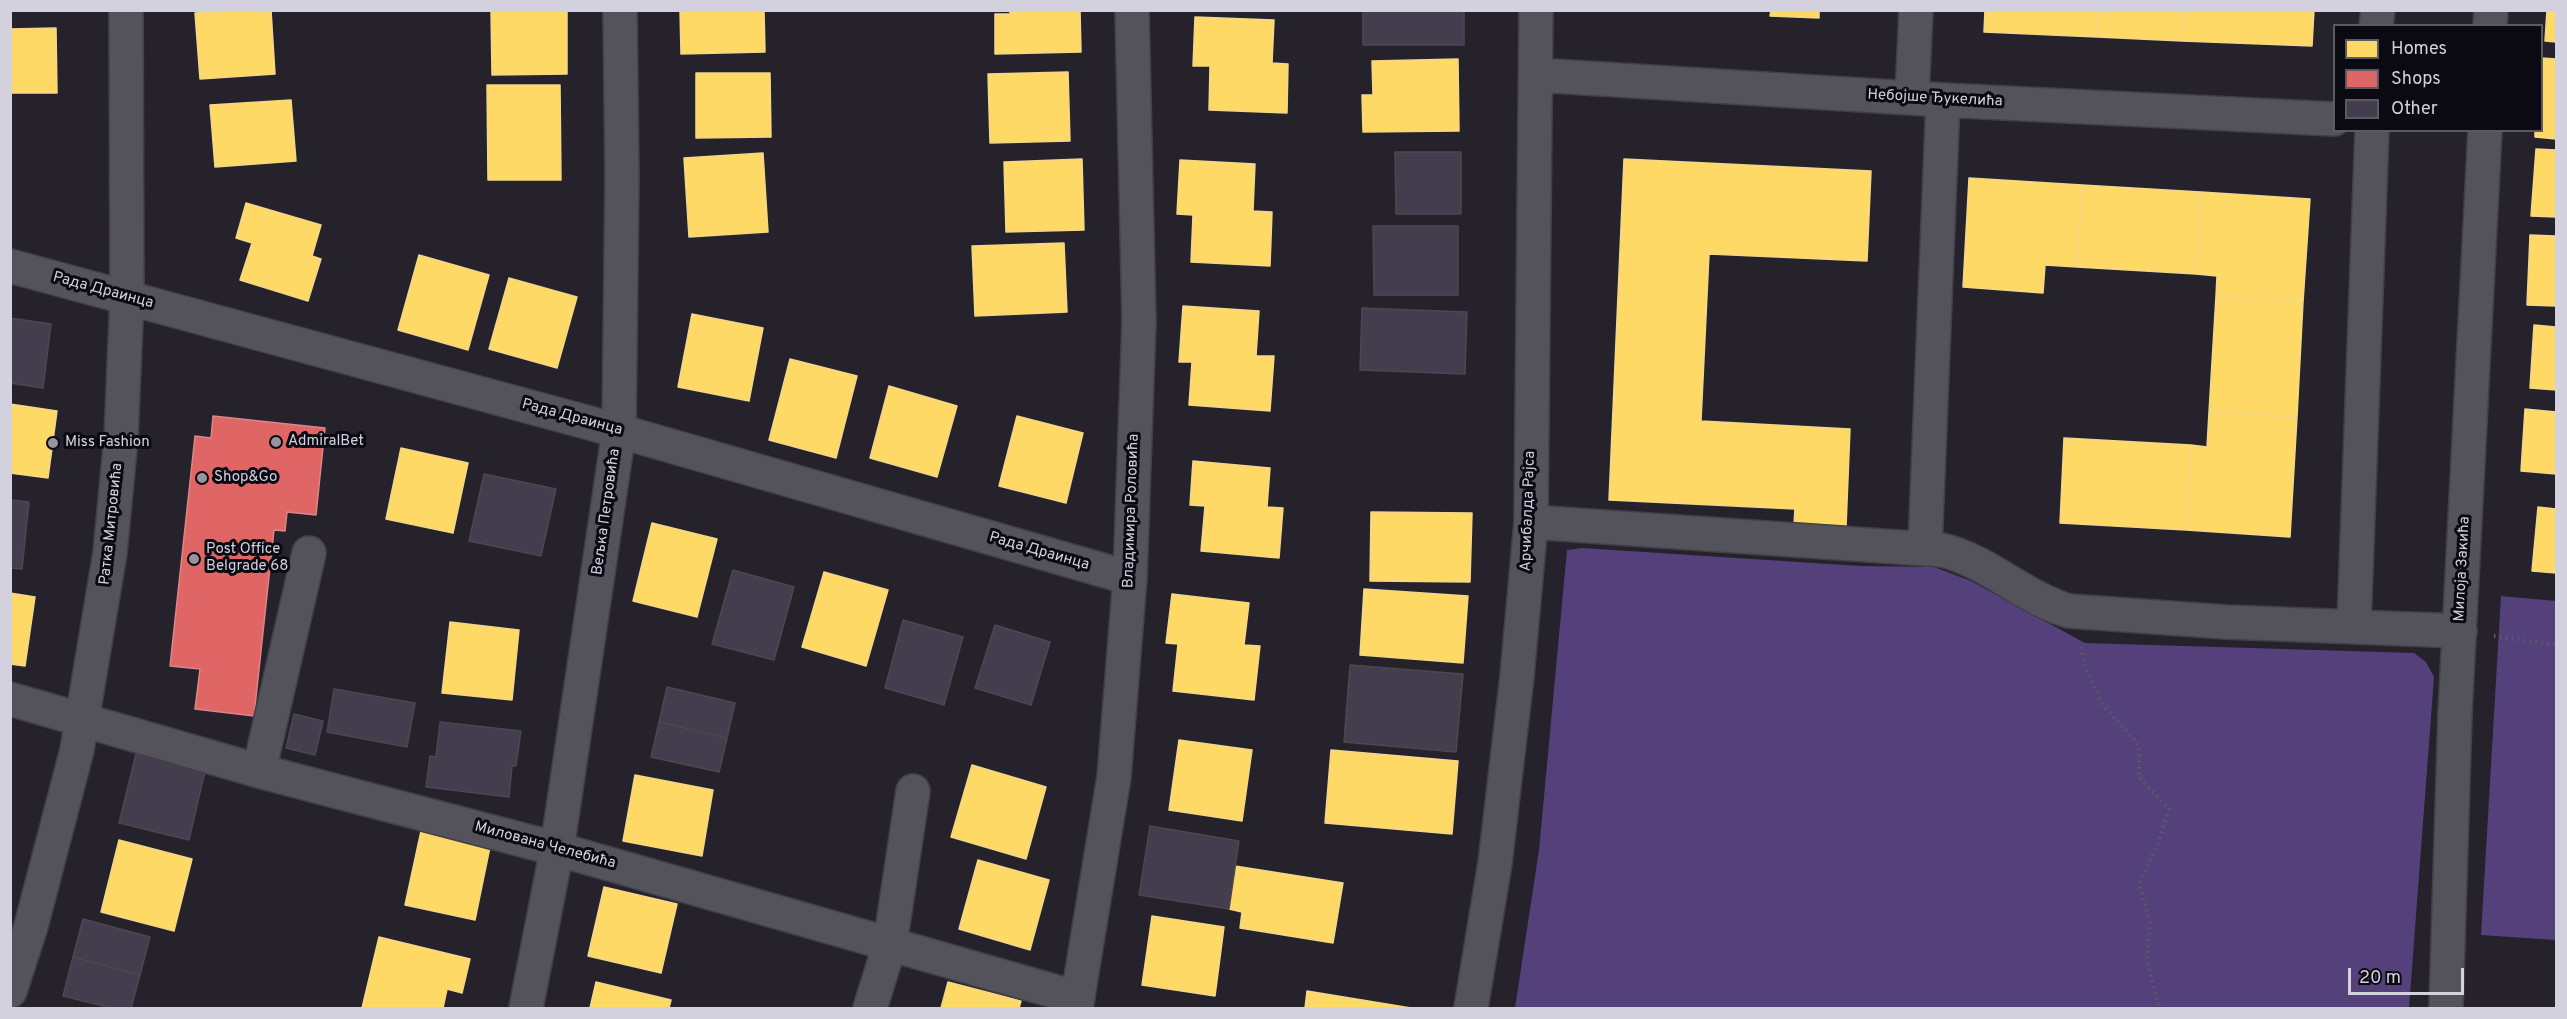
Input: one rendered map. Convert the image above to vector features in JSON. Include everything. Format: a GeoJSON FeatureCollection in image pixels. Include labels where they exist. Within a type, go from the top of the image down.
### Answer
{"type":"FeatureCollection","features":[{"type":"Feature","properties":{"kind":"street","name":"Ратка Митровића"},"geometry":{"type":"LineString","coordinates":[[10,991],[34,914],[83,719],[98,636],[112,533],[121,438],[127,297],[126,10]]}},
{"type":"Feature","properties":{"kind":"street","name":"Вељка Петровића"},"geometry":{"type":"LineString","coordinates":[[526,1008],[557,849],[619,431],[622,177],[620,10]]}},
{"type":"Feature","properties":{"kind":"street","name":"Владимира Роловића"},"geometry":{"type":"LineString","coordinates":[[1077,1003],[1114,777],[1130,578],[1139,321],[1132,10]]}},
{"type":"Feature","properties":{"kind":"street","name":"Арчибалда Рајса"},"geometry":{"type":"LineString","coordinates":[[1470,1008],[1495,863],[1517,676],[1531,522],[1536,10]]}},
{"type":"Feature","properties":{"kind":"street"},"geometry":{"type":"LineString","coordinates":[[1916,10],[1928,99],[1925,548]]}},
{"type":"Feature","properties":{"kind":"street","name":"Небојше Ђукелића"},"geometry":{"type":"LineString","coordinates":[[1536,75],[1928,99],[2333,119]]}},
{"type":"Feature","properties":{"kind":"street"},"geometry":{"type":"LineString","coordinates":[[2354,625],[2372,132]]}},
{"type":"Feature","properties":{"kind":"street","name":"Милоја Закића"},"geometry":{"type":"LineString","coordinates":[[2446,1008],[2455,724],[2485,132]]}},
{"type":"Feature","properties":{"kind":"street","name":"Рада Драинца"},"geometry":{"type":"LineString","coordinates":[[10,266],[619,431],[1130,578]]}},
{"type":"Feature","properties":{"kind":"street"},"geometry":{"type":"LineString","coordinates":[[1531,522],[1925,548],[1962,556],[2051,606],[2069,611],[2226,622],[2354,625],[2460,631]]}},
{"type":"Feature","properties":{"kind":"street"},"geometry":{"type":"LineString","coordinates":[[259,771],[309,553]]}},
{"type":"Feature","properties":{"kind":"street","name":"Милована Челебића"},"geometry":{"type":"LineString","coordinates":[[10,699],[259,771],[557,849],[890,944],[1077,1003]]}},
{"type":"Feature","properties":{"kind":"street"},"geometry":{"type":"LineString","coordinates":[[870,1008],[890,944],[913,791]]}},
{"type":"Feature","properties":{"kind":"path"},"geometry":{"type":"LineString","coordinates":[[2069,611],[2085,667],[2103,705],[2139,745],[2139,777],[2169,809],[2158,843],[2139,884],[2150,922],[2146,960],[2159,1008]]}},
{"type":"Feature","properties":{"kind":"path"},"geometry":{"type":"LineString","coordinates":[[2460,631],[2556,645]]}},
{"type":"Feature","properties":{"kind":"shaded area"},"geometry":{"type":"Polygon","coordinates":[[[1582,548],[1860,566],[1934,567],[1971,581],[2085,643],[2414,653],[2426,662],[2434,677],[2409,1008],[1515,1008],[1539,850],[1567,550],[1582,548]]]}},
{"type":"Feature","properties":{"kind":"shaded area"},"geometry":{"type":"Polygon","coordinates":[[[2501,596],[2556,601],[2556,940],[2481,935],[2501,596]]]}},
{"type":"Feature","properties":{"kind":"building: Homes"},"geometry":{"type":"Polygon","coordinates":[[[271,10],[275,74],[200,79],[195,13],[271,10]]]}},
{"type":"Feature","properties":{"kind":"building: Homes"},"geometry":{"type":"Polygon","coordinates":[[[491,10],[567,10],[567,74],[492,75],[491,10]]]}},
{"type":"Feature","properties":{"kind":"building: Homes"},"geometry":{"type":"Polygon","coordinates":[[[680,10],[764,10],[765,52],[681,54],[680,10]]]}},
{"type":"Feature","properties":{"kind":"building: Homes"},"geometry":{"type":"Polygon","coordinates":[[[1010,10],[1080,10],[1081,52],[995,54],[995,14],[1010,14],[1010,10]]]}},
{"type":"Feature","properties":{"kind":"building: Homes"},"geometry":{"type":"Polygon","coordinates":[[[1771,10],[1819,10],[1819,18],[1770,16],[1771,10]]]}},
{"type":"Feature","properties":{"kind":"building: Homes"},"geometry":{"type":"Polygon","coordinates":[[[1985,10],[2098,10],[2097,37],[1984,32],[1985,10]]]}},
{"type":"Feature","properties":{"kind":"building: Homes"},"geometry":{"type":"Polygon","coordinates":[[[2098,10],[2183,10],[2182,41],[2097,37],[2098,10]]]}},
{"type":"Feature","properties":{"kind":"building: Homes"},"geometry":{"type":"Polygon","coordinates":[[[2183,10],[2314,10],[2312,46],[2182,41],[2183,10]]]}},
{"type":"Feature","properties":{"kind":"building: Homes"},"geometry":{"type":"Polygon","coordinates":[[[2547,10],[2556,10],[2556,42],[2545,41],[2547,10]]]}},
{"type":"Feature","properties":{"kind":"building: Homes"},"geometry":{"type":"Polygon","coordinates":[[[1195,17],[1274,20],[1272,63],[1288,64],[1287,113],[1209,110],[1210,66],[1193,66],[1195,17]]]}},
{"type":"Feature","properties":{"kind":"building: Homes"},"geometry":{"type":"Polygon","coordinates":[[[56,28],[57,93],[10,93],[10,29],[56,28]]]}},
{"type":"Feature","properties":{"kind":"building: Homes"},"geometry":{"type":"Polygon","coordinates":[[[2543,58],[2556,59],[2556,139],[2535,137],[2535,132],[2543,132],[2543,58]]]}},
{"type":"Feature","properties":{"kind":"building: Homes"},"geometry":{"type":"Polygon","coordinates":[[[1458,59],[1459,131],[1363,132],[1362,95],[1373,95],[1372,61],[1458,59]]]}},
{"type":"Feature","properties":{"kind":"building: Homes"},"geometry":{"type":"Polygon","coordinates":[[[1068,72],[1070,141],[990,143],[988,74],[1068,72]]]}},
{"type":"Feature","properties":{"kind":"building: Homes"},"geometry":{"type":"Polygon","coordinates":[[[696,73],[770,73],[771,137],[696,138],[696,73]]]}},
{"type":"Feature","properties":{"kind":"building: Homes"},"geometry":{"type":"Polygon","coordinates":[[[487,85],[560,85],[561,180],[488,180],[487,85]]]}},
{"type":"Feature","properties":{"kind":"building: Homes"},"geometry":{"type":"Polygon","coordinates":[[[291,100],[296,161],[215,167],[210,105],[291,100]]]}},
{"type":"Feature","properties":{"kind":"building: Homes"},"geometry":{"type":"Polygon","coordinates":[[[2536,149],[2556,150],[2556,217],[2531,216],[2536,149]]]}},
{"type":"Feature","properties":{"kind":"building: Homes"},"geometry":{"type":"Polygon","coordinates":[[[763,153],[768,232],[689,237],[684,158],[763,153]]]}},
{"type":"Feature","properties":{"kind":"building: Homes"},"geometry":{"type":"Polygon","coordinates":[[[1082,159],[1084,230],[1006,232],[1004,162],[1082,159]]]}},
{"type":"Feature","properties":{"kind":"building: Homes"},"geometry":{"type":"Polygon","coordinates":[[[1624,159],[1871,171],[1867,261],[1709,254],[1701,421],[1850,429],[1846,527],[1794,524],[1795,509],[1609,500],[1624,159]]]}},
{"type":"Feature","properties":{"kind":"building: Homes"},"geometry":{"type":"Polygon","coordinates":[[[1180,160],[1255,164],[1253,211],[1272,212],[1270,266],[1191,262],[1193,215],[1177,214],[1180,160]]]}},
{"type":"Feature","properties":{"kind":"building: Homes"},"geometry":{"type":"Polygon","coordinates":[[[1969,178],[2082,185],[2077,267],[2045,265],[2043,293],[1963,287],[1969,178]]]}},
{"type":"Feature","properties":{"kind":"building: Homes"},"geometry":{"type":"Polygon","coordinates":[[[2082,185],[2201,192],[2196,274],[2077,267],[2082,185]]]}},
{"type":"Feature","properties":{"kind":"building: Homes"},"geometry":{"type":"Polygon","coordinates":[[[2201,192],[2310,199],[2303,302],[2216,296],[2217,276],[2196,274],[2201,192]]]}},
{"type":"Feature","properties":{"kind":"building: Homes"},"geometry":{"type":"Polygon","coordinates":[[[246,203],[321,225],[312,256],[321,259],[308,301],[240,280],[252,243],[236,238],[246,203]]]}},
{"type":"Feature","properties":{"kind":"building: Homes"},"geometry":{"type":"Polygon","coordinates":[[[2530,235],[2556,236],[2556,306],[2527,305],[2530,235]]]}},
{"type":"Feature","properties":{"kind":"building: Homes"},"geometry":{"type":"Polygon","coordinates":[[[1064,243],[1067,312],[975,316],[972,246],[1064,243]]]}},
{"type":"Feature","properties":{"kind":"building: Homes"},"geometry":{"type":"Polygon","coordinates":[[[419,255],[489,275],[468,350],[398,330],[419,255]]]}},
{"type":"Feature","properties":{"kind":"building: Homes"},"geometry":{"type":"Polygon","coordinates":[[[509,278],[577,297],[557,368],[489,349],[509,278]]]}},
{"type":"Feature","properties":{"kind":"building: Homes"},"geometry":{"type":"Polygon","coordinates":[[[2216,296],[2303,302],[2297,417],[2209,412],[2216,296]]]}},
{"type":"Feature","properties":{"kind":"building: Homes"},"geometry":{"type":"Polygon","coordinates":[[[1183,306],[1259,311],[1256,356],[1274,356],[1270,411],[1189,405],[1192,362],[1179,362],[1183,306]]]}},
{"type":"Feature","properties":{"kind":"building: Homes"},"geometry":{"type":"Polygon","coordinates":[[[692,314],[763,328],[749,401],[678,387],[692,314]]]}},
{"type":"Feature","properties":{"kind":"building: Homes"},"geometry":{"type":"Polygon","coordinates":[[[2534,325],[2556,327],[2556,390],[2530,388],[2534,325]]]}},
{"type":"Feature","properties":{"kind":"building: Homes"},"geometry":{"type":"Polygon","coordinates":[[[790,359],[857,376],[836,458],[769,440],[790,359]]]}},
{"type":"Feature","properties":{"kind":"building: Homes"},"geometry":{"type":"Polygon","coordinates":[[[889,386],[957,406],[937,477],[870,458],[889,386]]]}},
{"type":"Feature","properties":{"kind":"building: Homes"},"geometry":{"type":"Polygon","coordinates":[[[10,404],[57,411],[48,478],[10,473],[10,404]]]}},
{"type":"Feature","properties":{"kind":"building: Homes"},"geometry":{"type":"Polygon","coordinates":[[[2525,409],[2556,412],[2556,474],[2521,471],[2525,409]]]}},
{"type":"Feature","properties":{"kind":"building: Homes"},"geometry":{"type":"Polygon","coordinates":[[[2209,412],[2297,417],[2290,537],[2186,530],[2191,445],[2207,447],[2209,412]]]}},
{"type":"Feature","properties":{"kind":"building: Homes"},"geometry":{"type":"Polygon","coordinates":[[[1017,416],[1083,433],[1066,503],[999,486],[1017,416]]]}},
{"type":"Feature","properties":{"kind":"building: Homes"},"geometry":{"type":"Polygon","coordinates":[[[2064,438],[2191,445],[2186,530],[2060,523],[2064,438]]]}},
{"type":"Feature","properties":{"kind":"building: Homes"},"geometry":{"type":"Polygon","coordinates":[[[401,448],[468,463],[453,533],[386,519],[401,448]]]}},
{"type":"Feature","properties":{"kind":"building: Homes"},"geometry":{"type":"Polygon","coordinates":[[[1193,461],[1270,468],[1267,507],[1283,508],[1279,558],[1201,551],[1205,506],[1190,505],[1193,461]]]}},
{"type":"Feature","properties":{"kind":"building: Homes"},"geometry":{"type":"Polygon","coordinates":[[[2538,507],[2556,509],[2556,573],[2532,571],[2538,507]]]}},
{"type":"Feature","properties":{"kind":"building: Homes"},"geometry":{"type":"Polygon","coordinates":[[[1371,512],[1472,513],[1470,582],[1370,581],[1371,512]]]}},
{"type":"Feature","properties":{"kind":"building: Homes"},"geometry":{"type":"Polygon","coordinates":[[[652,523],[717,539],[697,617],[633,601],[652,523]]]}},
{"type":"Feature","properties":{"kind":"building: Homes"},"geometry":{"type":"Polygon","coordinates":[[[824,572],[888,590],[866,666],[802,647],[824,572]]]}},
{"type":"Feature","properties":{"kind":"building: Homes"},"geometry":{"type":"Polygon","coordinates":[[[1364,589],[1468,596],[1463,663],[1360,655],[1364,589]]]}},
{"type":"Feature","properties":{"kind":"building: Homes"},"geometry":{"type":"Polygon","coordinates":[[[10,593],[35,597],[25,666],[10,664],[10,593]]]}},
{"type":"Feature","properties":{"kind":"building: Homes"},"geometry":{"type":"Polygon","coordinates":[[[1172,594],[1249,603],[1244,645],[1260,646],[1254,700],[1173,691],[1178,644],[1166,643],[1172,594]]]}},
{"type":"Feature","properties":{"kind":"building: Homes"},"geometry":{"type":"Polygon","coordinates":[[[450,622],[519,630],[512,700],[442,693],[450,622]]]}},
{"type":"Feature","properties":{"kind":"building: Homes"},"geometry":{"type":"Polygon","coordinates":[[[1179,740],[1252,750],[1242,821],[1169,810],[1179,740]]]}},
{"type":"Feature","properties":{"kind":"building: Homes"},"geometry":{"type":"Polygon","coordinates":[[[1331,750],[1458,761],[1452,834],[1325,823],[1331,750]]]}},
{"type":"Feature","properties":{"kind":"building: Homes"},"geometry":{"type":"Polygon","coordinates":[[[972,765],[1046,787],[1026,859],[951,837],[972,765]]]}},
{"type":"Feature","properties":{"kind":"building: Homes"},"geometry":{"type":"Polygon","coordinates":[[[635,775],[713,790],[702,856],[623,841],[635,775]]]}},
{"type":"Feature","properties":{"kind":"building: Homes"},"geometry":{"type":"Polygon","coordinates":[[[421,831],[490,847],[475,920],[405,905],[421,831]]]}},
{"type":"Feature","properties":{"kind":"building: Homes"},"geometry":{"type":"Polygon","coordinates":[[[119,840],[192,859],[174,931],[101,912],[119,840]]]}},
{"type":"Feature","properties":{"kind":"building: Homes"},"geometry":{"type":"Polygon","coordinates":[[[978,860],[1049,880],[1030,950],[959,929],[978,860]]]}},
{"type":"Feature","properties":{"kind":"building: Homes"},"geometry":{"type":"Polygon","coordinates":[[[1235,866],[1343,883],[1333,943],[1240,928],[1242,912],[1229,909],[1235,866]]]}},
{"type":"Feature","properties":{"kind":"building: Homes"},"geometry":{"type":"Polygon","coordinates":[[[604,887],[677,904],[661,973],[588,956],[604,887]]]}},
{"type":"Feature","properties":{"kind":"building: Homes"},"geometry":{"type":"Polygon","coordinates":[[[1152,916],[1224,927],[1215,996],[1142,985],[1152,916]]]}},
{"type":"Feature","properties":{"kind":"building: Homes"},"geometry":{"type":"Polygon","coordinates":[[[379,937],[470,959],[462,993],[447,989],[443,1008],[362,1008],[379,937]]]}},
{"type":"Feature","properties":{"kind":"building: Homes"},"geometry":{"type":"Polygon","coordinates":[[[596,982],[671,1000],[669,1008],[590,1008],[596,982]]]}},
{"type":"Feature","properties":{"kind":"building: Homes"},"geometry":{"type":"Polygon","coordinates":[[[948,982],[1021,1001],[1019,1008],[941,1008],[948,982]]]}},
{"type":"Feature","properties":{"kind":"building: Homes"},"geometry":{"type":"Polygon","coordinates":[[[1307,991],[1411,1008],[1305,1008],[1307,991]]]}},
{"type":"Feature","properties":{"kind":"building: Shops"},"geometry":{"type":"Polygon","coordinates":[[[213,416],[325,428],[316,515],[287,512],[285,531],[274,530],[254,716],[195,709],[200,669],[170,666],[195,436],[211,438],[213,416]]]}},
{"type":"Feature","properties":{"kind":"building: Other"},"geometry":{"type":"Polygon","coordinates":[[[1363,10],[1464,10],[1464,45],[1363,45],[1363,10]]]}},
{"type":"Feature","properties":{"kind":"building: Other"},"geometry":{"type":"Polygon","coordinates":[[[1395,152],[1461,152],[1461,214],[1396,214],[1395,152]]]}},
{"type":"Feature","properties":{"kind":"building: Other"},"geometry":{"type":"Polygon","coordinates":[[[1373,226],[1458,226],[1458,295],[1374,295],[1373,226]]]}},
{"type":"Feature","properties":{"kind":"building: Other"},"geometry":{"type":"Polygon","coordinates":[[[1362,308],[1467,312],[1465,374],[1360,370],[1362,308]]]}},
{"type":"Feature","properties":{"kind":"building: Other"},"geometry":{"type":"Polygon","coordinates":[[[10,318],[51,324],[43,388],[10,383],[10,318]]]}},
{"type":"Feature","properties":{"kind":"building: Other"},"geometry":{"type":"Polygon","coordinates":[[[484,474],[556,489],[541,556],[469,541],[484,474]]]}},
{"type":"Feature","properties":{"kind":"building: Other"},"geometry":{"type":"Polygon","coordinates":[[[10,500],[29,502],[22,569],[10,568],[10,500]]]}},
{"type":"Feature","properties":{"kind":"building: Other"},"geometry":{"type":"Polygon","coordinates":[[[733,570],[794,587],[774,660],[712,644],[733,570]]]}},
{"type":"Feature","properties":{"kind":"building: Other"},"geometry":{"type":"Polygon","coordinates":[[[903,620],[963,637],[944,705],[885,688],[903,620]]]}},
{"type":"Feature","properties":{"kind":"building: Other"},"geometry":{"type":"Polygon","coordinates":[[[995,625],[1050,642],[1031,705],[975,688],[995,625]]]}},
{"type":"Feature","properties":{"kind":"building: Other"},"geometry":{"type":"Polygon","coordinates":[[[1350,665],[1463,674],[1456,752],[1344,742],[1350,665]]]}},
{"type":"Feature","properties":{"kind":"building: Other"},"geometry":{"type":"Polygon","coordinates":[[[667,687],[735,703],[727,738],[659,722],[667,687]]]}},
{"type":"Feature","properties":{"kind":"building: Other"},"geometry":{"type":"Polygon","coordinates":[[[334,689],[415,703],[407,747],[327,732],[334,689]]]}},
{"type":"Feature","properties":{"kind":"building: Other"},"geometry":{"type":"Polygon","coordinates":[[[294,714],[323,721],[315,755],[286,748],[294,714]]]}},
{"type":"Feature","properties":{"kind":"building: Other"},"geometry":{"type":"Polygon","coordinates":[[[440,722],[521,731],[516,766],[512,766],[509,797],[426,787],[430,756],[436,757],[440,722]]]}},
{"type":"Feature","properties":{"kind":"building: Other"},"geometry":{"type":"Polygon","coordinates":[[[659,722],[727,738],[719,772],[651,757],[659,722]]]}},
{"type":"Feature","properties":{"kind":"building: Other"},"geometry":{"type":"Polygon","coordinates":[[[136,754],[205,771],[189,840],[119,823],[136,754]]]}},
{"type":"Feature","properties":{"kind":"building: Other"},"geometry":{"type":"Polygon","coordinates":[[[1150,826],[1239,841],[1229,909],[1139,895],[1150,826]]]}},
{"type":"Feature","properties":{"kind":"building: Other"},"geometry":{"type":"Polygon","coordinates":[[[83,919],[150,937],[140,975],[73,957],[83,919]]]}},
{"type":"Feature","properties":{"kind":"building: Other"},"geometry":{"type":"Polygon","coordinates":[[[73,957],[140,975],[131,1008],[111,1008],[63,996],[73,957]]]}},
{"type":"Feature","properties":{"kind":"place","name":"AdmiralBet"},"geometry":{"type":"Point","coordinates":[276,442]}},
{"type":"Feature","properties":{"kind":"place","name":"Miss Fashion"},"geometry":{"type":"Point","coordinates":[53,443]}},
{"type":"Feature","properties":{"kind":"place","name":"Shop&Go"},"geometry":{"type":"Point","coordinates":[202,478]}},
{"type":"Feature","properties":{"kind":"place","name":"Post Office Belgrade 68"},"geometry":{"type":"Point","coordinates":[194,559]}}]}
